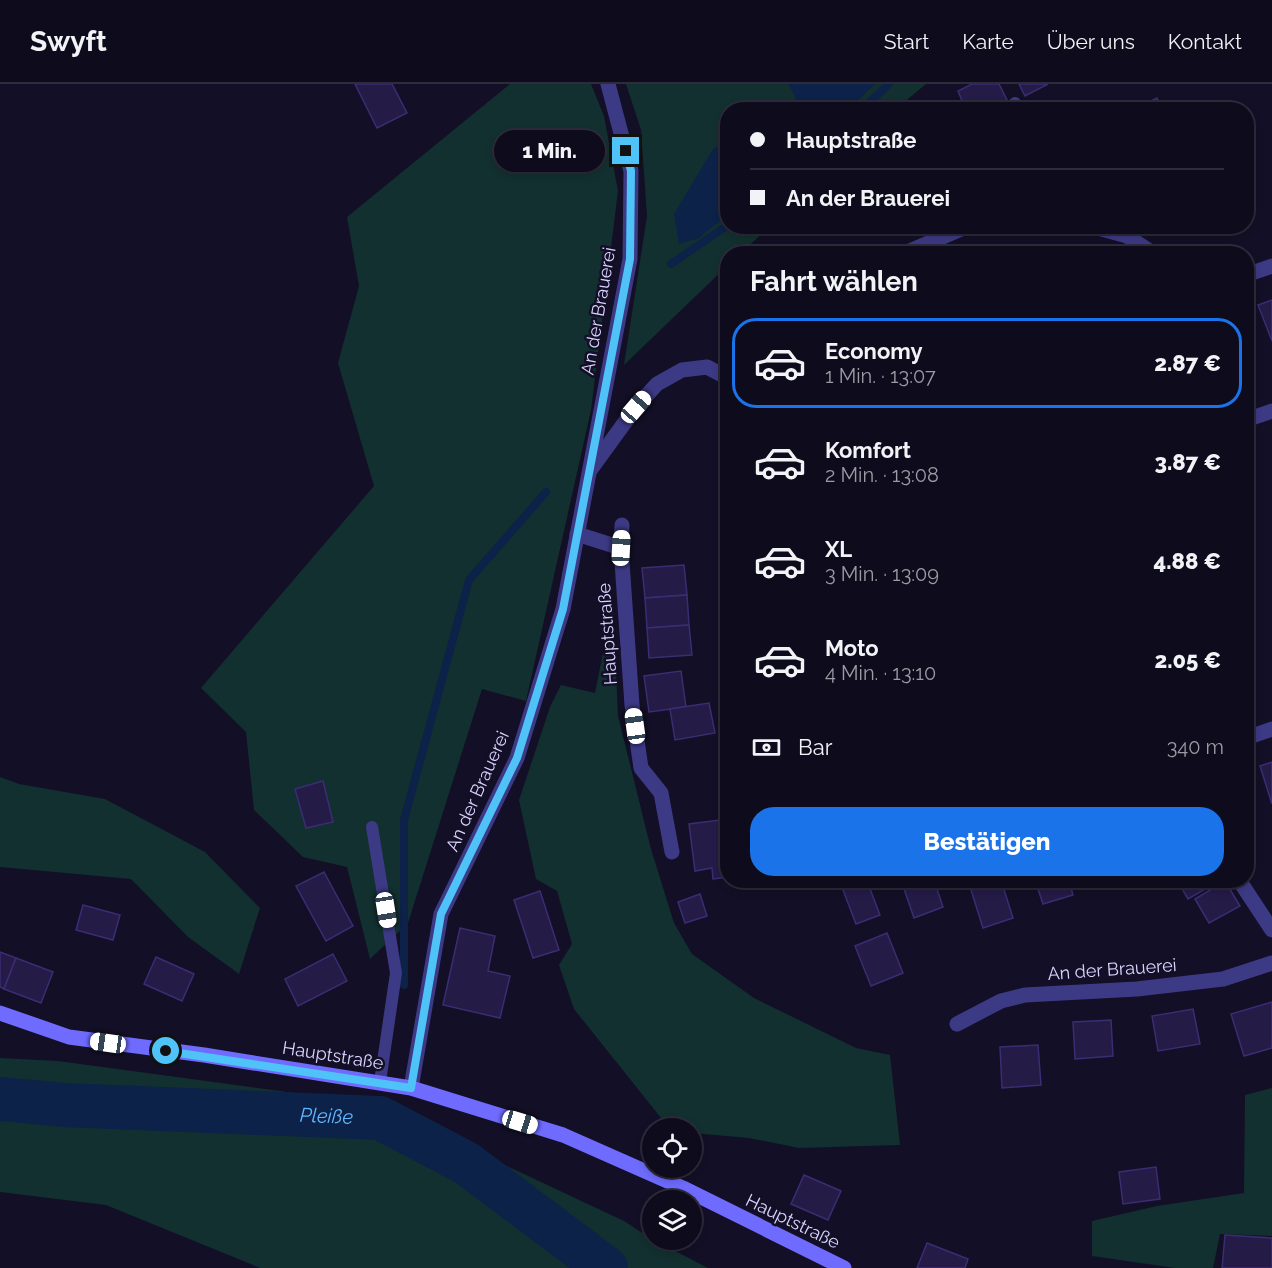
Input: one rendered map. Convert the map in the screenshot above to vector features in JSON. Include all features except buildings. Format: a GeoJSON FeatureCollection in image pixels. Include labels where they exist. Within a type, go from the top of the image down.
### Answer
{"type":"FeatureCollection","features":[{"type":"Feature","properties":{"kind":"main road","name":"Hauptstraße"},"geometry":{"type":"LineString","coordinates":[[0,1013],[69,1037],[411,1088],[563,1135],[683,1188],[844,1268]]}},
{"type":"Feature","properties":{"kind":"street","name":"An der Brauerei"},"geometry":{"type":"LineString","coordinates":[[411,1088],[441,914],[517,758],[563,609],[587,474],[630,259],[631,171],[608,84]]}},
{"type":"Feature","properties":{"kind":"street"},"geometry":{"type":"LineString","coordinates":[[922,246],[949,234]]}},
{"type":"Feature","properties":{"kind":"street"},"geometry":{"type":"LineString","coordinates":[[1120,234],[1142,246]]}},
{"type":"Feature","properties":{"kind":"street"},"geometry":{"type":"LineString","coordinates":[[1254,272],[1272,266]]}},
{"type":"Feature","properties":{"kind":"street","name":"An der Brauerei"},"geometry":{"type":"LineString","coordinates":[[587,474],[636,407],[657,384],[682,370],[707,366],[720,373]]}},
{"type":"Feature","properties":{"kind":"street"},"geometry":{"type":"LineString","coordinates":[[1254,417],[1272,411]]}},
{"type":"Feature","properties":{"kind":"street","name":"Hauptstraße"},"geometry":{"type":"LineString","coordinates":[[622,525],[621,548],[632,705],[641,768],[661,793],[672,852]]}},
{"type":"Feature","properties":{"kind":"street"},"geometry":{"type":"LineString","coordinates":[[577,534],[621,548]]}},
{"type":"Feature","properties":{"kind":"street"},"geometry":{"type":"LineString","coordinates":[[1254,735],[1272,729]]}},
{"type":"Feature","properties":{"kind":"street"},"geometry":{"type":"LineString","coordinates":[[1244,888],[1272,930]]}},
{"type":"Feature","properties":{"kind":"street","name":"An der Brauerei"},"geometry":{"type":"LineString","coordinates":[[957,1024],[1001,1001],[1025,995],[1137,989],[1223,979],[1272,963]]}},
{"type":"Feature","properties":{"kind":"lane"},"geometry":{"type":"LineString","coordinates":[[372,826],[396,973],[380,1082]]}},
{"type":"Feature","properties":{"kind":"green space"},"geometry":{"type":"Polygon","coordinates":[[[510,84],[591,84],[604,116],[618,191],[591,410],[526,701],[482,689],[408,923],[370,959],[347,867],[303,857],[254,810],[246,732],[201,688],[374,486],[338,363],[359,286],[347,217],[510,84]]]}},
{"type":"Feature","properties":{"kind":"green space"},"geometry":{"type":"Polygon","coordinates":[[[626,84],[926,84],[904,102],[720,102],[720,234],[761,234],[749,246],[720,246],[720,273],[624,365],[647,216],[641,130],[626,84]]]}},
{"type":"Feature","properties":{"kind":"green space"},"geometry":{"type":"Polygon","coordinates":[[[613,602],[618,716],[651,849],[674,923],[692,954],[754,998],[856,1048],[890,1055],[900,1145],[799,1148],[749,1138],[702,1134],[702,1118],[661,1118],[574,1009],[559,965],[572,944],[557,891],[536,879],[519,800],[550,707],[561,685],[595,693],[613,602]]]}},
{"type":"Feature","properties":{"kind":"green space"},"geometry":{"type":"Polygon","coordinates":[[[0,777],[19,784],[105,799],[205,852],[260,908],[239,974],[188,937],[131,879],[0,867],[0,777]]]}},
{"type":"Feature","properties":{"kind":"green space"},"geometry":{"type":"Polygon","coordinates":[[[0,1058],[58,1061],[295,1093],[396,1114],[624,1221],[642,1233],[642,1250],[673,1250],[708,1268],[260,1268],[106,1205],[0,1192],[0,1058]]]}},
{"type":"Feature","properties":{"kind":"green space"},"geometry":{"type":"Polygon","coordinates":[[[1272,1088],[1272,1236],[1220,1234],[1213,1268],[1175,1268],[1092,1256],[1092,1221],[1157,1206],[1244,1193],[1245,1095],[1272,1088]]]}},
{"type":"Feature","properties":{"kind":"water"},"geometry":{"type":"Polygon","coordinates":[[[788,84],[875,84],[856,102],[798,102],[788,84]]]}},
{"type":"Feature","properties":{"kind":"water"},"geometry":{"type":"Polygon","coordinates":[[[720,146],[720,221],[699,238],[679,244],[674,214],[713,149],[720,146]]]}},
{"type":"Feature","properties":{"kind":"waterway"},"geometry":{"type":"LineString","coordinates":[[870,102],[889,84]]}},
{"type":"Feature","properties":{"kind":"waterway"},"geometry":{"type":"LineString","coordinates":[[671,264],[720,230]]}},
{"type":"Feature","properties":{"kind":"waterway"},"geometry":{"type":"LineString","coordinates":[[404,985],[404,820],[469,580],[546,492]]}},
{"type":"Feature","properties":{"kind":"waterway","name":"Pleiße"},"geometry":{"type":"LineString","coordinates":[[0,1099],[65,1105],[380,1118],[466,1163],[606,1268]]}},
{"type":"Feature","properties":{"kind":"route"},"geometry":{"type":"LineString","coordinates":[[166,1051],[411,1088],[441,914],[517,758],[563,609],[587,474],[630,259],[631,171],[626,151]]}}]}
